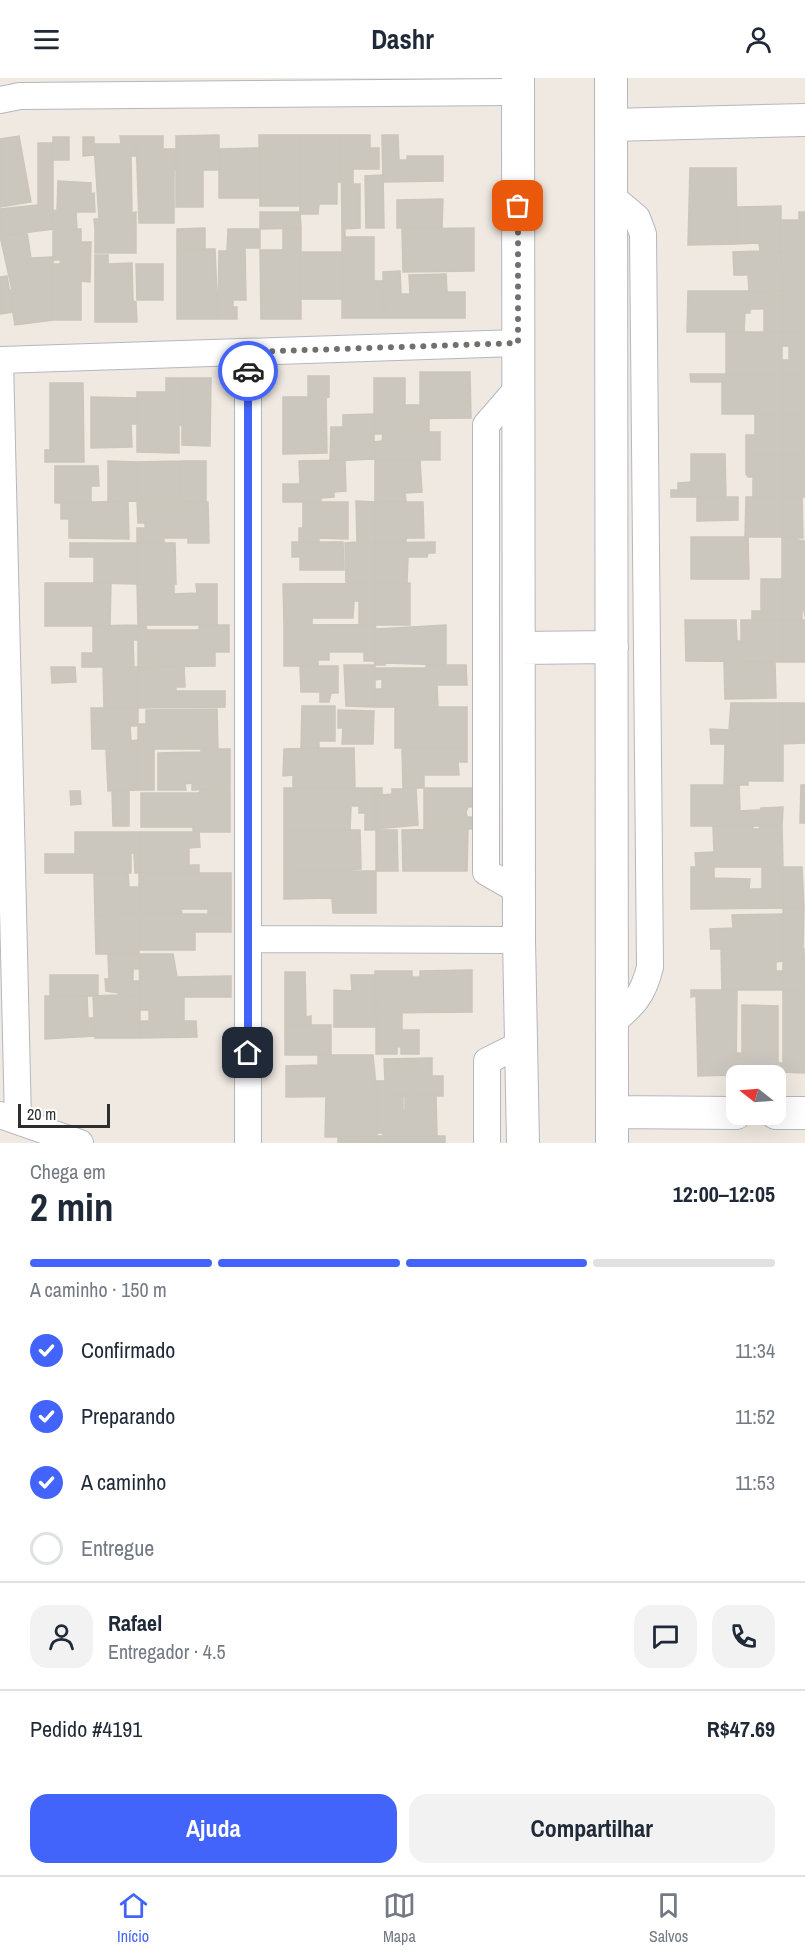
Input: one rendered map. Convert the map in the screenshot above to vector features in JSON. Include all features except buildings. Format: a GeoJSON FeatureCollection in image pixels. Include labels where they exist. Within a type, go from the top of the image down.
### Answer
{"type":"FeatureCollection","features":[{"type":"Feature","properties":{"kind":"street"},"geometry":{"type":"LineString","coordinates":[[611,78],[612,1143]]}},
{"type":"Feature","properties":{"kind":"street"},"geometry":{"type":"LineString","coordinates":[[13,91],[239,86],[518,85],[519,940],[523,1143]]}},
{"type":"Feature","properties":{"kind":"street"},"geometry":{"type":"LineString","coordinates":[[611,125],[805,120]]}},
{"type":"Feature","properties":{"kind":"street"},"geometry":{"type":"LineString","coordinates":[[611,196],[637,218],[643,234],[650,956],[645,987],[634,1004],[612,1023]]}},
{"type":"Feature","properties":{"kind":"street"},"geometry":{"type":"LineString","coordinates":[[80,1143],[9,1118],[0,360],[518,343]]}},
{"type":"Feature","properties":{"kind":"street"},"geometry":{"type":"LineString","coordinates":[[248,352],[248,1143]]}},
{"type":"Feature","properties":{"kind":"street"},"geometry":{"type":"LineString","coordinates":[[518,388],[486,425],[486,872],[519,891]]}},
{"type":"Feature","properties":{"kind":"street"},"geometry":{"type":"LineString","coordinates":[[519,648],[612,647]]}},
{"type":"Feature","properties":{"kind":"street"},"geometry":{"type":"LineString","coordinates":[[248,939],[519,940]]}},
{"type":"Feature","properties":{"kind":"street"},"geometry":{"type":"LineString","coordinates":[[487,1143],[487,1061],[521,1044]]}},
{"type":"Feature","properties":{"kind":"street"},"geometry":{"type":"LineString","coordinates":[[612,1112],[726,1113]]}},
{"type":"Feature","properties":{"kind":"street"},"geometry":{"type":"LineString","coordinates":[[786,1113],[805,1113]]}},
{"type":"Feature","properties":{"kind":"way so far"},"geometry":{"type":"LineString","coordinates":[[248,371],[248,352],[518,343],[518,206]]}},
{"type":"Feature","properties":{"kind":"route"},"geometry":{"type":"LineString","coordinates":[[248,371],[248,1053]]}}]}
